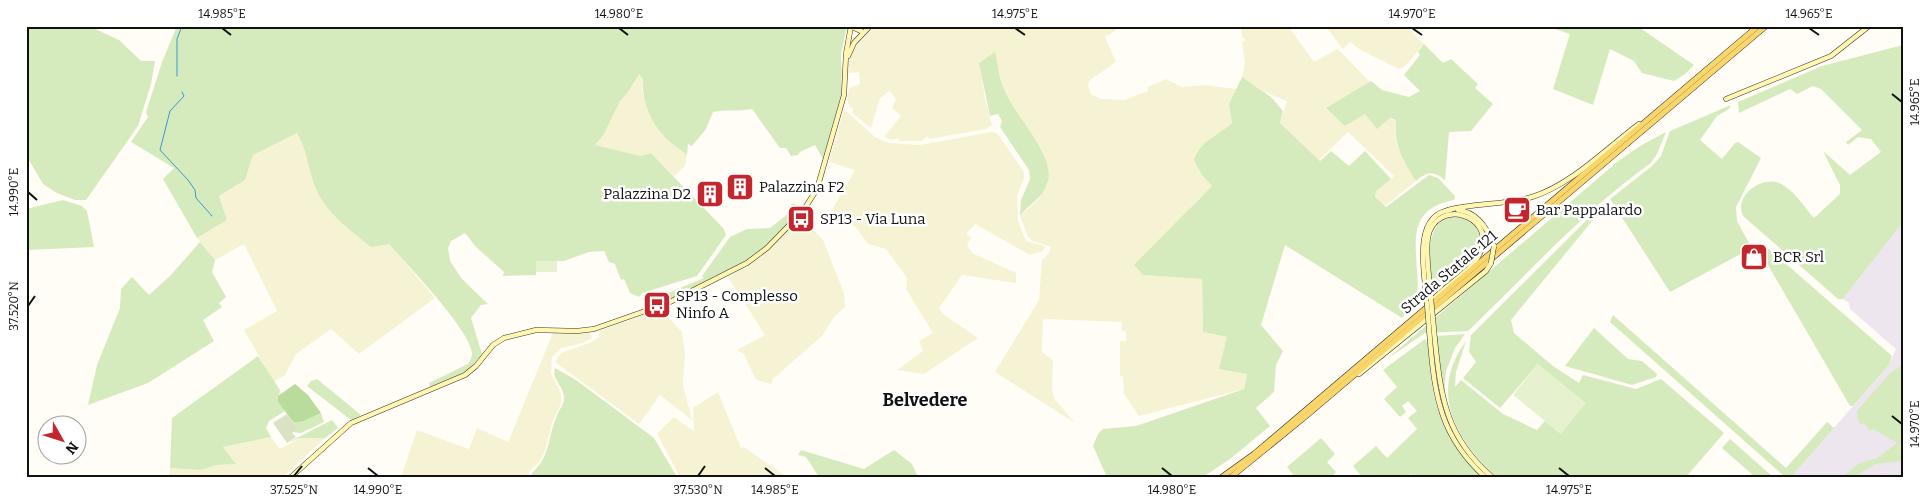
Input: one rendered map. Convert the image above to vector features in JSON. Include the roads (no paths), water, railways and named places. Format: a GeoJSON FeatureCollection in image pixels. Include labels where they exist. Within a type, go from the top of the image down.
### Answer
{"type":"FeatureCollection","features":[{"type":"Feature","properties":{"kind":"main road"},"geometry":{"type":"LineString","coordinates":[[291,477],[351,423],[464,375],[476,366],[493,345],[504,338],[536,330],[577,331],[594,329],[668,303],[747,263],[767,248],[803,212],[814,197],[844,96],[845,62],[851,26],[863,32]]}},
{"type":"Feature","properties":{"kind":"main road"},"geometry":{"type":"LineString","coordinates":[[845,62],[854,43],[870,26]]}},
{"type":"Feature","properties":{"kind":"main road","name":"Strada Statale 121"},"geometry":{"type":"LineString","coordinates":[[1222,477],[1254,454],[1758,26]]}},
{"type":"Feature","properties":{"kind":"main road","name":"Strada Statale 121"},"geometry":{"type":"LineString","coordinates":[[1231,477],[1344,385],[1766,26]]}},
{"type":"Feature","properties":{"kind":"main road"},"geometry":{"type":"LineString","coordinates":[[1726,99],[1831,56],[1869,26]]}},
{"type":"Feature","properties":{"kind":"main road"},"geometry":{"type":"LineString","coordinates":[[1492,477],[1467,451],[1451,425],[1441,396],[1427,302],[1424,258],[1424,236],[1432,219],[1448,210],[1529,198],[1551,189],[1571,177],[1682,91]]}},
{"type":"Feature","properties":{"kind":"main road"},"geometry":{"type":"LineString","coordinates":[[1344,385],[1449,302],[1486,271],[1491,263],[1494,246],[1488,231],[1475,216],[1465,211],[1448,210]]}},
{"type":"Feature","properties":{"kind":"main road"},"geometry":{"type":"LineString","coordinates":[[1424,309],[1434,297],[1475,261],[1482,250],[1482,234],[1474,220],[1468,216],[1460,213],[1450,214],[1433,225],[1428,236],[1428,247],[1431,299],[1432,341],[1434,383],[1444,420],[1453,440],[1485,477]]}},
{"type":"Feature","properties":{"kind":"waterway"},"geometry":{"type":"LineString","coordinates":[[177,76],[177,39],[182,26]]}},
{"type":"Feature","properties":{"kind":"waterway"},"geometry":{"type":"LineString","coordinates":[[182,92],[184,96],[170,111],[160,150],[188,180],[195,190],[196,198],[212,216]]}},
{"type":"Feature","properties":{"kind":"place","name":"Palazzina F2"},"geometry":{"type":"Point","coordinates":[740,187]}},
{"type":"Feature","properties":{"kind":"place","name":"Palazzina D2"},"geometry":{"type":"Point","coordinates":[710,194]}},
{"type":"Feature","properties":{"kind":"place","name":"Bar Pappalardo"},"geometry":{"type":"Point","coordinates":[1517,210]}},
{"type":"Feature","properties":{"kind":"place","name":"SP13 - Via Luna"},"geometry":{"type":"Point","coordinates":[801,219]}},
{"type":"Feature","properties":{"kind":"place","name":"BCR Srl"},"geometry":{"type":"Point","coordinates":[1754,257]}},
{"type":"Feature","properties":{"kind":"place","name":"SP13 - Complesso Ninfo A"},"geometry":{"type":"Point","coordinates":[657,305]}},
{"type":"Feature","properties":{"kind":"district","name":"Belvedere"},"geometry":{"type":"Point","coordinates":[925,400]}}]}
